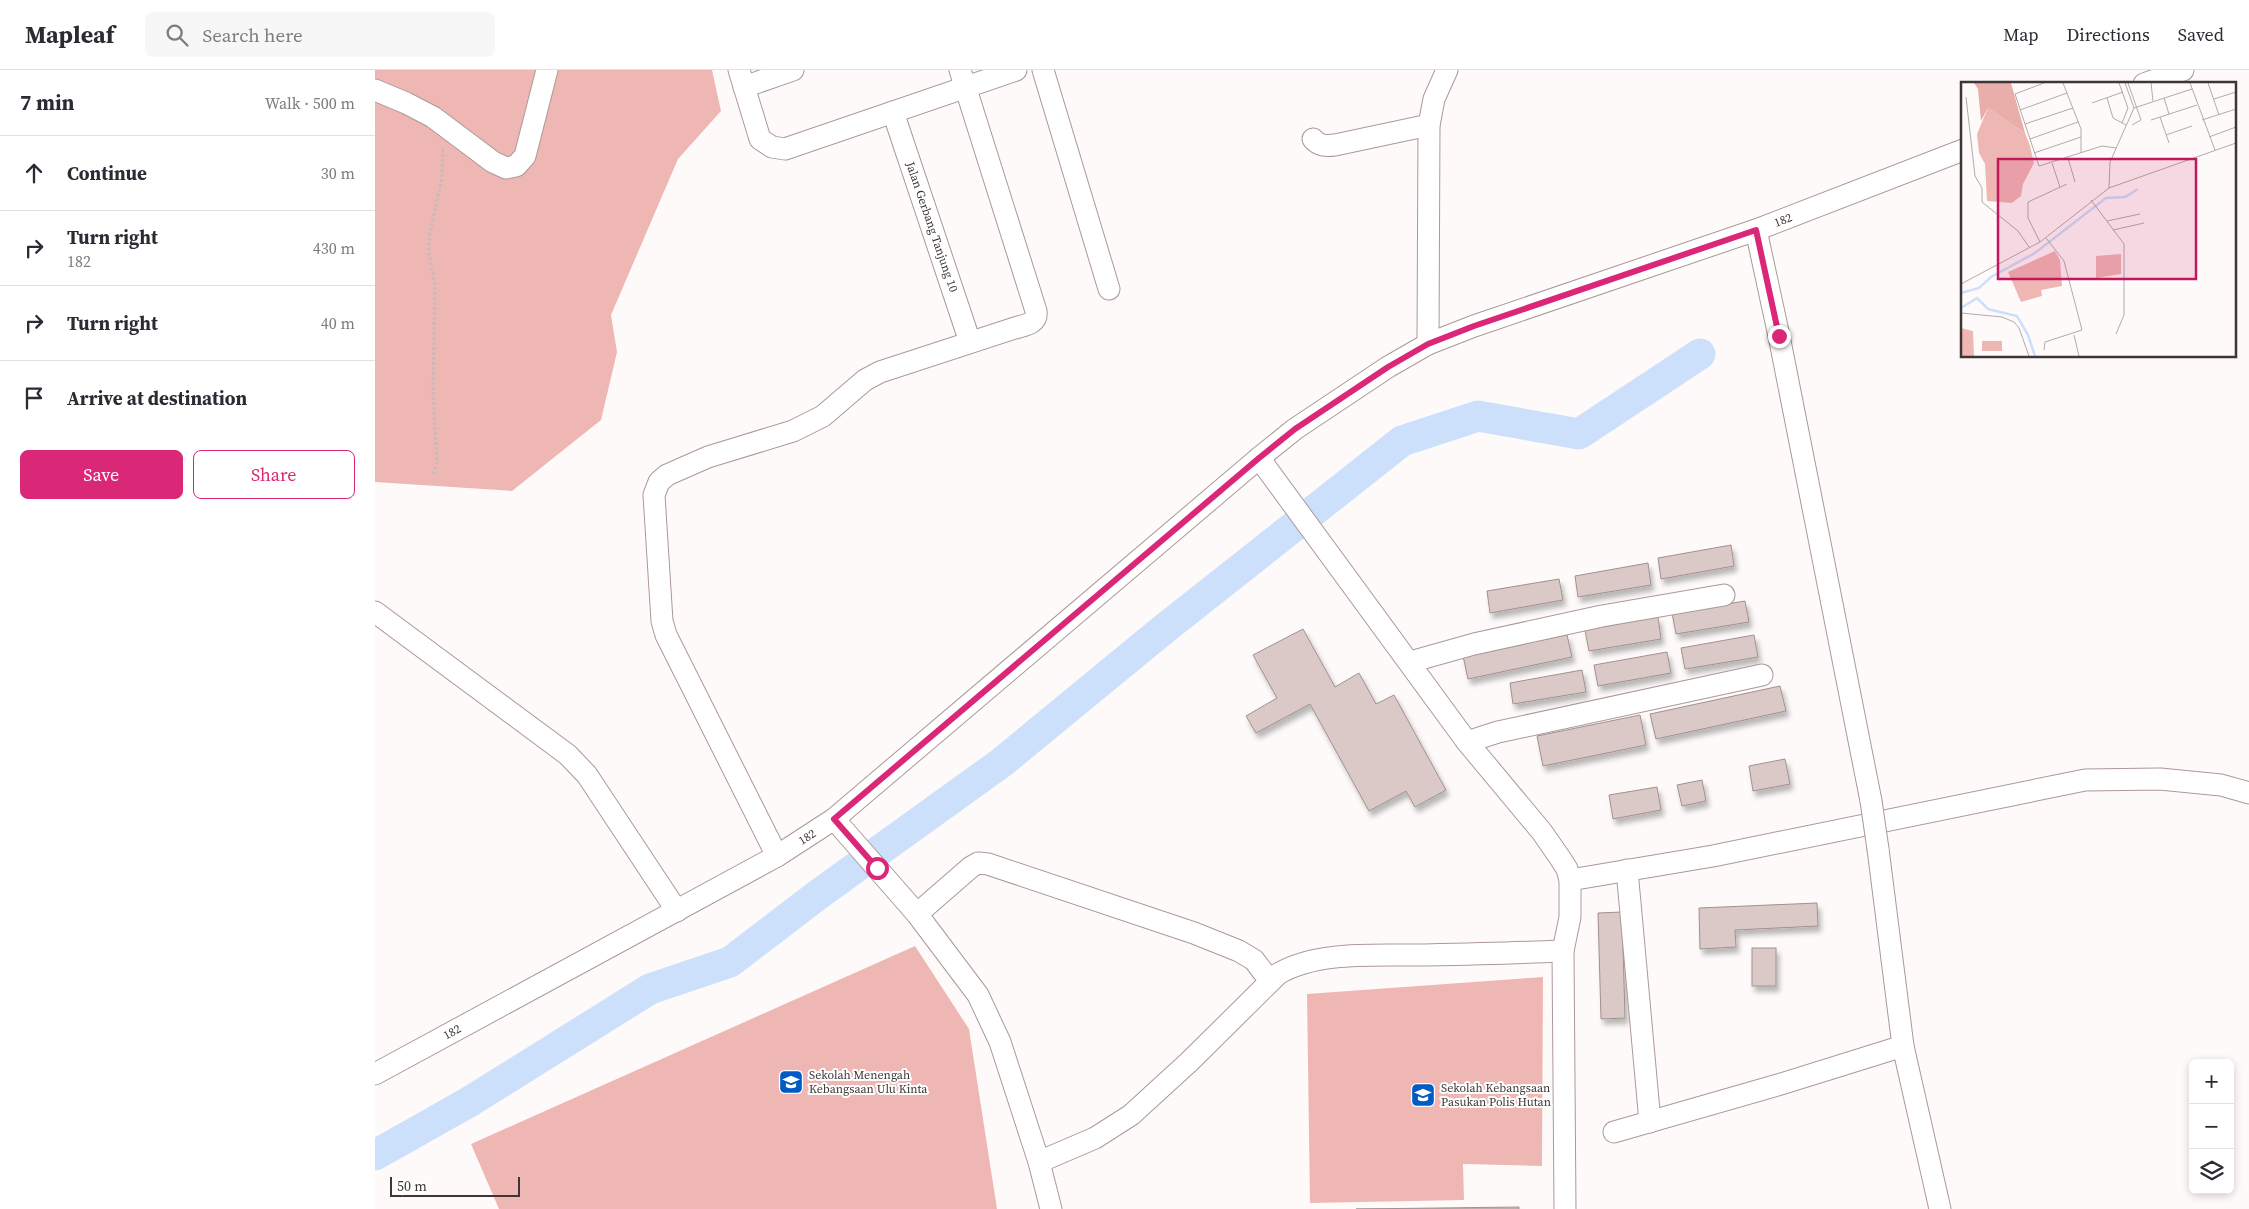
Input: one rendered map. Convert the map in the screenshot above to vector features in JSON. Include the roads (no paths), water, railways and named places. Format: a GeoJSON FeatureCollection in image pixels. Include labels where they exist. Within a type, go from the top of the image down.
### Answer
{"type":"FeatureCollection","features":[{"type":"Feature","properties":{"kind":"street"},"geometry":{"type":"LineString","coordinates":[[375,90],[433,117],[493,162],[506,168],[516,166],[525,156],[547,70]]}},
{"type":"Feature","properties":{"kind":"street"},"geometry":{"type":"LineString","coordinates":[[793,70],[742,78],[760,139],[773,148],[785,149],[893,112],[963,79],[1016,70]]}},
{"type":"Feature","properties":{"kind":"street"},"geometry":{"type":"LineString","coordinates":[[1043,70],[1109,289]]}},
{"type":"Feature","properties":{"kind":"street"},"geometry":{"type":"LineString","coordinates":[[1428,344],[1429,125],[1434,99],[1447,70]]}},
{"type":"Feature","properties":{"kind":"street"},"geometry":{"type":"LineString","coordinates":[[2150,82],[2183,70]]}},
{"type":"Feature","properties":{"kind":"street"},"geometry":{"type":"LineString","coordinates":[[777,856],[666,635],[662,612],[655,495],[657,488],[667,475],[708,458],[793,431],[823,416],[865,380],[880,372],[1033,322],[1037,315],[1036,311],[963,79]]}},
{"type":"Feature","properties":{"kind":"street","name":"Jalan Gerbang Tanjung 10"},"geometry":{"type":"LineString","coordinates":[[893,112],[970,342]]}},
{"type":"Feature","properties":{"kind":"street"},"geometry":{"type":"LineString","coordinates":[[1313,139],[1325,146],[1335,145],[1429,125]]}},
{"type":"Feature","properties":{"kind":"street","name":"182"},"geometry":{"type":"LineString","coordinates":[[375,1074],[777,856],[834,819],[1259,458],[1295,429],[1388,367],[1428,344],[1474,326],[1756,230],[1961,151]]}},
{"type":"Feature","properties":{"kind":"street"},"geometry":{"type":"LineString","coordinates":[[1756,230],[1779,336],[1871,800],[1903,1046],[1940,1209]]}},
{"type":"Feature","properties":{"kind":"street"},"geometry":{"type":"LineString","coordinates":[[1259,458],[1467,742],[1542,832],[1567,869],[1570,880],[1570,917],[1563,952],[1565,1209]]}},
{"type":"Feature","properties":{"kind":"street"},"geometry":{"type":"LineString","coordinates":[[1410,662],[1474,644],[1602,616],[1724,595]]}},
{"type":"Feature","properties":{"kind":"street"},"geometry":{"type":"LineString","coordinates":[[375,612],[568,755],[587,775],[677,911]]}},
{"type":"Feature","properties":{"kind":"street"},"geometry":{"type":"LineString","coordinates":[[1467,742],[1507,730],[1762,676]]}},
{"type":"Feature","properties":{"kind":"street"},"geometry":{"type":"LineString","coordinates":[[1570,880],[1713,856],[2085,780],[2160,779],[2221,785],[2249,793]]}},
{"type":"Feature","properties":{"kind":"street"},"geometry":{"type":"LineString","coordinates":[[834,819],[917,914],[978,995],[1000,1042],[1039,1162],[1051,1209]]}},
{"type":"Feature","properties":{"kind":"street"},"geometry":{"type":"LineString","coordinates":[[917,914],[971,867],[979,863],[988,864],[1194,932],[1239,951],[1254,960],[1271,981]]}},
{"type":"Feature","properties":{"kind":"street"},"geometry":{"type":"LineString","coordinates":[[1627,870],[1650,1122]]}},
{"type":"Feature","properties":{"kind":"street"},"geometry":{"type":"LineString","coordinates":[[1039,1162],[1095,1138],[1131,1115],[1189,1062],[1278,974],[1293,965],[1311,960],[1361,956],[1563,952]]}},
{"type":"Feature","properties":{"kind":"street"},"geometry":{"type":"LineString","coordinates":[[1614,1132],[1781,1084],[1903,1046]]}},
{"type":"Feature","properties":{"kind":"waterway"},"geometry":{"type":"LineString","coordinates":[[375,1155],[469,1102],[650,989],[730,962],[819,894],[1001,763],[1164,629],[1402,441],[1478,416],[1579,434],[1700,354]]}},
{"type":"Feature","properties":{"kind":"place","name":"Sekolah Menengah Kebangsaan Ulu Kinta"},"geometry":{"type":"Point","coordinates":[791,1082]}},
{"type":"Feature","properties":{"kind":"place","name":"Sekolah Kebangsaan Pasukan Polis Hutan"},"geometry":{"type":"Point","coordinates":[1423,1095]}}]}
